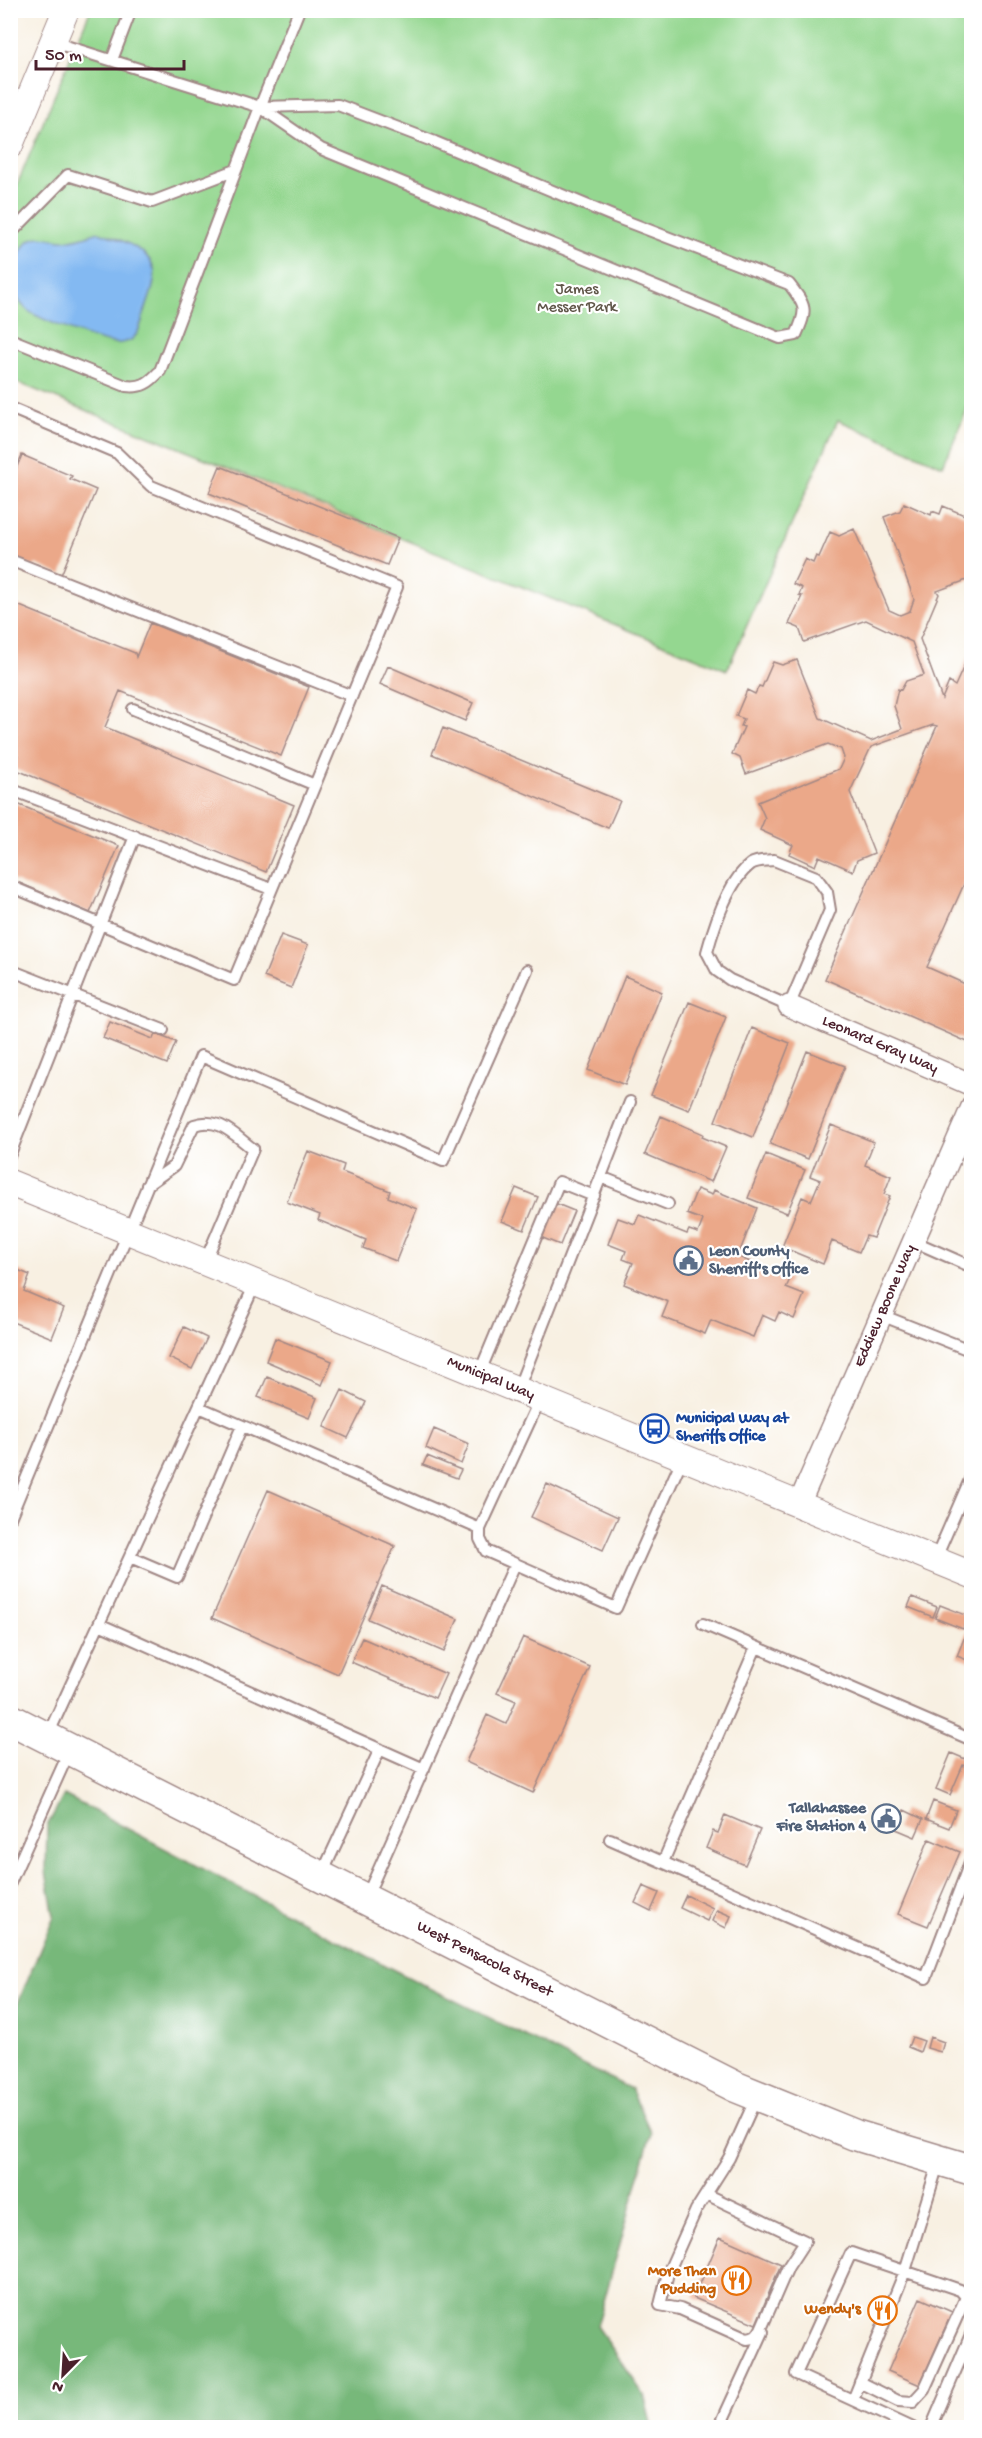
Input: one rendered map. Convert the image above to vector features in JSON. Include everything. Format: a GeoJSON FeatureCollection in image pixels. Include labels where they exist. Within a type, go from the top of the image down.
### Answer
{"type":"FeatureCollection","features":[{"type":"Feature","properties":{"kind":"main road","name":"West Pensacola Street"},"geometry":{"type":"LineString","coordinates":[[10,1719],[736,2087],[855,2135],[972,2170]]}},
{"type":"Feature","properties":{"kind":"street"},"geometry":{"type":"LineString","coordinates":[[10,145],[66,10]]}},
{"type":"Feature","properties":{"kind":"street","name":"Leonard Gray Way"},"geometry":{"type":"LineString","coordinates":[[789,1006],[972,1085]]}},
{"type":"Feature","properties":{"kind":"street","name":"Eddiew Boone Way"},"geometry":{"type":"LineString","coordinates":[[799,1504],[972,1107]]}},
{"type":"Feature","properties":{"kind":"street","name":"Municipal Way"},"geometry":{"type":"LineString","coordinates":[[10,1183],[972,1575]]}},
{"type":"Feature","properties":{"kind":"lane"},"geometry":{"type":"LineString","coordinates":[[112,60],[131,10]]}},
{"type":"Feature","properties":{"kind":"lane"},"geometry":{"type":"LineString","coordinates":[[10,339],[126,386],[148,385],[160,371],[299,10]]}},
{"type":"Feature","properties":{"kind":"lane"},"geometry":{"type":"LineString","coordinates":[[53,42],[260,107],[321,148],[780,338],[796,335],[805,316],[800,298],[789,284],[615,218],[349,109],[338,105],[260,107]]}},
{"type":"Feature","properties":{"kind":"lane"},"geometry":{"type":"LineString","coordinates":[[10,234],[68,175],[152,202],[236,170]]}},
{"type":"Feature","properties":{"kind":"lane"},"geometry":{"type":"LineString","coordinates":[[10,408],[117,453],[151,486],[397,587],[234,980],[10,886]]}},
{"type":"Feature","properties":{"kind":"lane"},"geometry":{"type":"LineString","coordinates":[[10,560],[352,696]]}},
{"type":"Feature","properties":{"kind":"lane"},"geometry":{"type":"LineString","coordinates":[[132,709],[315,785]]}},
{"type":"Feature","properties":{"kind":"lane"},"geometry":{"type":"LineString","coordinates":[[10,789],[271,889]]}},
{"type":"Feature","properties":{"kind":"lane"},"geometry":{"type":"LineString","coordinates":[[10,1154],[135,836]]}},
{"type":"Feature","properties":{"kind":"lane"},"geometry":{"type":"LineString","coordinates":[[774,860],[816,878],[827,892],[830,910],[789,1006],[730,980],[717,971],[707,952],[735,881],[753,863],[774,860]]}},
{"type":"Feature","properties":{"kind":"lane"},"geometry":{"type":"LineString","coordinates":[[10,970],[164,1030]]}},
{"type":"Feature","properties":{"kind":"lane"},"geometry":{"type":"LineString","coordinates":[[10,1518],[201,1056],[443,1161],[527,970]]}},
{"type":"Feature","properties":{"kind":"lane"},"geometry":{"type":"LineString","coordinates":[[630,1102],[594,1196],[529,1394],[480,1529],[480,1539],[486,1551],[616,1608],[683,1457]]}},
{"type":"Feature","properties":{"kind":"lane"},"geometry":{"type":"LineString","coordinates":[[147,1185],[174,1166],[194,1125],[208,1121],[223,1127],[253,1149],[205,1262]]}},
{"type":"Feature","properties":{"kind":"lane"},"geometry":{"type":"LineString","coordinates":[[168,1135],[185,1142]]}},
{"type":"Feature","properties":{"kind":"lane"},"geometry":{"type":"LineString","coordinates":[[601,1177],[668,1204]]}},
{"type":"Feature","properties":{"kind":"lane"},"geometry":{"type":"LineString","coordinates":[[479,1374],[559,1182],[594,1196]]}},
{"type":"Feature","properties":{"kind":"lane"},"geometry":{"type":"LineString","coordinates":[[914,1241],[972,1267]]}},
{"type":"Feature","properties":{"kind":"lane"},"geometry":{"type":"LineString","coordinates":[[10,1883],[15,1862],[99,1624],[256,1282]]}},
{"type":"Feature","properties":{"kind":"lane"},"geometry":{"type":"LineString","coordinates":[[881,1315],[972,1351]]}},
{"type":"Feature","properties":{"kind":"lane"},"geometry":{"type":"LineString","coordinates":[[199,1407],[480,1529]]}},
{"type":"Feature","properties":{"kind":"lane"},"geometry":{"type":"LineString","coordinates":[[130,1557],[177,1578],[242,1426]]}},
{"type":"Feature","properties":{"kind":"lane"},"geometry":{"type":"LineString","coordinates":[[935,1560],[969,1489],[972,1475]]}},
{"type":"Feature","properties":{"kind":"lane"},"geometry":{"type":"LineString","coordinates":[[366,1899],[514,1563]]}},
{"type":"Feature","properties":{"kind":"lane"},"geometry":{"type":"LineString","coordinates":[[99,1624],[424,1769]]}},
{"type":"Feature","properties":{"kind":"lane"},"geometry":{"type":"LineString","coordinates":[[703,1624],[972,1740]]}},
{"type":"Feature","properties":{"kind":"lane"},"geometry":{"type":"LineString","coordinates":[[663,1862],[756,1647]]}},
{"type":"Feature","properties":{"kind":"lane"},"geometry":{"type":"LineString","coordinates":[[321,1876],[380,1749]]}},
{"type":"Feature","properties":{"kind":"lane"},"geometry":{"type":"LineString","coordinates":[[610,1839],[926,1978],[972,1857]]}},
{"type":"Feature","properties":{"kind":"lane"},"geometry":{"type":"LineString","coordinates":[[660,2305],[668,2273],[696,2210],[729,2158],[757,2096]]}},
{"type":"Feature","properties":{"kind":"lane"},"geometry":{"type":"LineString","coordinates":[[852,2400],[905,2271],[939,2160]]}},
{"type":"Feature","properties":{"kind":"lane"},"geometry":{"type":"LineString","coordinates":[[706,2194],[805,2241]]}},
{"type":"Feature","properties":{"kind":"lane"},"geometry":{"type":"LineString","coordinates":[[660,2305],[680,2309],[747,2339],[753,2338],[757,2336],[788,2268],[805,2241]]}},
{"type":"Feature","properties":{"kind":"lane"},"geometry":{"type":"LineString","coordinates":[[719,2427],[805,2241]]}},
{"type":"Feature","properties":{"kind":"lane"},"geometry":{"type":"LineString","coordinates":[[913,2427],[796,2374],[851,2253],[960,2290],[972,2307]]}},
{"type":"Feature","properties":{"kind":"lane"},"geometry":{"type":"LineString","coordinates":[[860,2382],[898,2401],[913,2402],[924,2390],[966,2297]]}},
{"type":"Feature","properties":{"kind":"lane"},"geometry":{"type":"LineString","coordinates":[[660,2305],[756,2348]]}},
{"type":"Feature","properties":{"kind":"lane"},"geometry":{"type":"LineString","coordinates":[[931,2427],[972,2332]]}},
{"type":"Feature","properties":{"kind":"green space","name":"James Messer Park"},"geometry":{"type":"Polygon","coordinates":[[[90,11],[971,11],[971,400],[943,466],[838,420],[727,670],[11,380],[11,199],[90,11]]]}},
{"type":"Feature","properties":{"kind":"green space"},"geometry":{"type":"Polygon","coordinates":[[[64,1795],[390,1968],[631,2089],[651,2133],[597,2326],[644,2395],[652,2427],[11,2427],[11,2007],[17,2005],[54,1916],[46,1872],[47,1826],[64,1795]]]}},
{"type":"Feature","properties":{"kind":"water"},"geometry":{"type":"Polygon","coordinates":[[[99,232],[139,250],[146,255],[154,269],[150,298],[139,329],[129,341],[108,342],[42,318],[23,306],[16,292],[15,274],[20,253],[33,238],[72,240],[99,232]]]}},
{"type":"Feature","properties":{"kind":"building"},"geometry":{"type":"Polygon","coordinates":[[[22,455],[72,476],[70,479],[96,490],[61,575],[36,564],[34,567],[10,557],[10,483],[22,455]]]}},
{"type":"Feature","properties":{"kind":"building"},"geometry":{"type":"Polygon","coordinates":[[[220,466],[398,538],[387,565],[209,493],[220,466]]]}},
{"type":"Feature","properties":{"kind":"building"},"geometry":{"type":"Polygon","coordinates":[[[904,503],[931,515],[932,511],[940,514],[943,506],[969,517],[966,525],[972,528],[972,578],[937,591],[939,594],[920,639],[942,699],[949,682],[955,686],[972,648],[972,866],[927,967],[972,987],[972,1044],[825,979],[937,726],[933,725],[871,747],[850,792],[874,853],[857,860],[853,871],[819,856],[815,866],[789,854],[793,845],[760,830],[765,818],[758,802],[839,769],[844,758],[841,749],[828,744],[746,774],[740,758],[732,754],[744,727],[741,726],[744,719],[736,716],[747,690],[755,694],[759,686],[762,687],[773,662],[782,665],[797,660],[820,718],[871,741],[902,729],[894,706],[898,689],[901,690],[906,681],[924,675],[912,642],[866,620],[804,642],[799,628],[789,624],[802,596],[799,595],[802,588],[793,584],[805,559],[813,563],[816,556],[819,557],[830,532],[839,536],[854,529],[889,610],[900,615],[910,611],[914,599],[884,517],[900,511],[904,503]]]}},
{"type":"Feature","properties":{"kind":"building"},"geometry":{"type":"Polygon","coordinates":[[[10,602],[135,653],[136,657],[150,623],[309,687],[281,756],[120,691],[105,727],[294,805],[266,872],[12,768],[18,756],[10,753],[10,602]]]}},
{"type":"Feature","properties":{"kind":"building"},"geometry":{"type":"Polygon","coordinates":[[[388,666],[473,703],[465,721],[380,684],[388,666]]]}},
{"type":"Feature","properties":{"kind":"building"},"geometry":{"type":"Polygon","coordinates":[[[443,728],[620,801],[608,828],[432,754],[443,728]]]}},
{"type":"Feature","properties":{"kind":"building"},"geometry":{"type":"Polygon","coordinates":[[[10,801],[119,846],[90,913],[10,879],[10,801]]]}},
{"type":"Feature","properties":{"kind":"building"},"geometry":{"type":"Polygon","coordinates":[[[281,935],[308,945],[291,988],[264,977],[281,935]]]}},
{"type":"Feature","properties":{"kind":"building"},"geometry":{"type":"Polygon","coordinates":[[[625,976],[662,992],[625,1085],[588,1070],[625,976]]]}},
{"type":"Feature","properties":{"kind":"building"},"geometry":{"type":"Polygon","coordinates":[[[689,1002],[726,1017],[689,1110],[651,1095],[689,1002]]]}},
{"type":"Feature","properties":{"kind":"building"},"geometry":{"type":"Polygon","coordinates":[[[110,1022],[153,1039],[155,1034],[176,1042],[167,1064],[103,1038],[110,1022]]]}},
{"type":"Feature","properties":{"kind":"building"},"geometry":{"type":"Polygon","coordinates":[[[752,1028],[790,1043],[753,1137],[715,1121],[752,1028]]]}},
{"type":"Feature","properties":{"kind":"building"},"geometry":{"type":"Polygon","coordinates":[[[807,1051],[845,1066],[808,1159],[770,1144],[807,1051]]]}},
{"type":"Feature","properties":{"kind":"building"},"geometry":{"type":"Polygon","coordinates":[[[661,1116],[703,1134],[702,1137],[726,1147],[711,1182],[645,1154],[661,1116]]]}},
{"type":"Feature","properties":{"kind":"building"},"geometry":{"type":"Polygon","coordinates":[[[831,1125],[874,1142],[865,1165],[891,1176],[884,1194],[890,1196],[873,1238],[866,1236],[859,1252],[832,1241],[823,1264],[782,1247],[802,1197],[811,1201],[820,1180],[810,1176],[831,1125]]]}},
{"type":"Feature","properties":{"kind":"building"},"geometry":{"type":"Polygon","coordinates":[[[308,1151],[344,1165],[342,1172],[390,1191],[388,1197],[417,1209],[396,1261],[363,1248],[366,1240],[318,1220],[320,1215],[287,1202],[308,1151]]]}},
{"type":"Feature","properties":{"kind":"building"},"geometry":{"type":"Polygon","coordinates":[[[766,1154],[805,1170],[787,1213],[748,1198],[766,1154]]]}},
{"type":"Feature","properties":{"kind":"building"},"geometry":{"type":"Polygon","coordinates":[[[516,1188],[538,1197],[524,1230],[502,1221],[516,1188]]]}},
{"type":"Feature","properties":{"kind":"building","name":"Leon County Sherriff's Office"},"geometry":{"type":"Polygon","coordinates":[[[697,1189],[712,1195],[714,1190],[757,1208],[740,1251],[744,1252],[741,1258],[790,1279],[786,1288],[804,1295],[794,1319],[779,1312],[775,1321],[762,1315],[753,1337],[711,1320],[705,1334],[662,1317],[668,1302],[624,1284],[633,1263],[623,1259],[626,1251],[608,1244],[618,1218],[635,1224],[639,1215],[687,1234],[689,1230],[698,1233],[703,1220],[687,1214],[697,1189]]]}},
{"type":"Feature","properties":{"kind":"building"},"geometry":{"type":"Polygon","coordinates":[[[552,1202],[574,1211],[560,1245],[538,1236],[552,1202]]]}},
{"type":"Feature","properties":{"kind":"building"},"geometry":{"type":"Polygon","coordinates":[[[10,1267],[30,1275],[24,1291],[64,1308],[52,1338],[10,1321],[10,1267]]]}},
{"type":"Feature","properties":{"kind":"building"},"geometry":{"type":"Polygon","coordinates":[[[184,1327],[207,1338],[192,1369],[169,1358],[184,1327]]]}},
{"type":"Feature","properties":{"kind":"building"},"geometry":{"type":"Polygon","coordinates":[[[275,1338],[332,1361],[322,1385],[266,1361],[275,1338]]]}},
{"type":"Feature","properties":{"kind":"building"},"geometry":{"type":"Polygon","coordinates":[[[267,1377],[317,1398],[309,1418],[258,1397],[267,1377]]]}},
{"type":"Feature","properties":{"kind":"building"},"geometry":{"type":"Polygon","coordinates":[[[342,1390],[366,1402],[348,1438],[324,1427],[342,1390]]]}},
{"type":"Feature","properties":{"kind":"building"},"geometry":{"type":"Polygon","coordinates":[[[434,1429],[469,1444],[461,1464],[426,1448],[434,1429]]]}},
{"type":"Feature","properties":{"kind":"building"},"geometry":{"type":"Polygon","coordinates":[[[427,1456],[461,1470],[457,1478],[423,1465],[427,1456]]]}},
{"type":"Feature","properties":{"kind":"building"},"geometry":{"type":"Polygon","coordinates":[[[547,1484],[618,1517],[603,1550],[531,1517],[547,1484]]]}},
{"type":"Feature","properties":{"kind":"building"},"geometry":{"type":"Polygon","coordinates":[[[268,1490],[395,1546],[338,1674],[212,1618],[268,1490]]]}},
{"type":"Feature","properties":{"kind":"building"},"geometry":{"type":"Polygon","coordinates":[[[382,1586],[458,1619],[444,1652],[368,1619],[382,1586]]]}},
{"type":"Feature","properties":{"kind":"building"},"geometry":{"type":"Polygon","coordinates":[[[912,1597],[937,1607],[933,1617],[908,1607],[912,1597]]]}},
{"type":"Feature","properties":{"kind":"building"},"geometry":{"type":"Polygon","coordinates":[[[940,1605],[968,1616],[963,1629],[935,1618],[940,1605]]]}},
{"type":"Feature","properties":{"kind":"building"},"geometry":{"type":"Polygon","coordinates":[[[967,1631],[972,1633],[972,1662],[957,1656],[967,1631]]]}},
{"type":"Feature","properties":{"kind":"building"},"geometry":{"type":"Polygon","coordinates":[[[523,1637],[590,1667],[533,1793],[466,1762],[487,1715],[506,1724],[516,1701],[497,1693],[523,1637]]]}},
{"type":"Feature","properties":{"kind":"building"},"geometry":{"type":"Polygon","coordinates":[[[362,1638],[446,1674],[435,1698],[351,1662],[362,1638]]]}},
{"type":"Feature","properties":{"kind":"building"},"geometry":{"type":"Polygon","coordinates":[[[951,1753],[970,1761],[968,1767],[963,1765],[950,1795],[936,1789],[951,1753]]]}},
{"type":"Feature","properties":{"kind":"building"},"geometry":{"type":"Polygon","coordinates":[[[933,1801],[956,1810],[949,1828],[926,1819],[933,1801]]]}},
{"type":"Feature","properties":{"kind":"building"},"geometry":{"type":"Polygon","coordinates":[[[904,1810],[923,1819],[915,1837],[896,1829],[904,1810]]]}},
{"type":"Feature","properties":{"kind":"building"},"geometry":{"type":"Polygon","coordinates":[[[725,1815],[760,1830],[745,1865],[706,1848],[713,1831],[718,1833],[725,1815]]]}},
{"type":"Feature","properties":{"kind":"building"},"geometry":{"type":"Polygon","coordinates":[[[929,1839],[960,1852],[928,1926],[898,1914],[929,1839]]]}},
{"type":"Feature","properties":{"kind":"building"},"geometry":{"type":"Polygon","coordinates":[[[643,1886],[659,1893],[651,1911],[635,1903],[643,1886]]]}},
{"type":"Feature","properties":{"kind":"building"},"geometry":{"type":"Polygon","coordinates":[[[686,1895],[713,1908],[707,1921],[680,1908],[686,1895]]]}},
{"type":"Feature","properties":{"kind":"building"},"geometry":{"type":"Polygon","coordinates":[[[717,1910],[731,1916],[726,1928],[712,1921],[717,1910]]]}},
{"type":"Feature","properties":{"kind":"building"},"geometry":{"type":"Polygon","coordinates":[[[912,2037],[924,2041],[920,2052],[908,2047],[912,2037]]]}},
{"type":"Feature","properties":{"kind":"building"},"geometry":{"type":"Polygon","coordinates":[[[930,2037],[944,2042],[941,2052],[927,2048],[930,2037]]]}},
{"type":"Feature","properties":{"kind":"building"},"geometry":{"type":"Polygon","coordinates":[[[720,2237],[781,2264],[756,2324],[694,2298],[720,2237]]]}},
{"type":"Feature","properties":{"kind":"building"},"geometry":{"type":"Polygon","coordinates":[[[920,2298],[952,2312],[920,2385],[888,2371],[920,2298]]]}},
{"type":"Feature","properties":{"kind":"place","name":"Leon County Sherriff's Office"},"geometry":{"type":"Point","coordinates":[688,1261]}},
{"type":"Feature","properties":{"kind":"place","name":"Municipal Way at Sheriffs Office"},"geometry":{"type":"Point","coordinates":[655,1428]}},
{"type":"Feature","properties":{"kind":"place","name":"Tallahassee Fire Station 4"},"geometry":{"type":"Point","coordinates":[887,1818]}},
{"type":"Feature","properties":{"kind":"place","name":"More Than Pudding"},"geometry":{"type":"Point","coordinates":[737,2281]}},
{"type":"Feature","properties":{"kind":"place","name":"Wendy's"},"geometry":{"type":"Point","coordinates":[882,2310]}}]}
